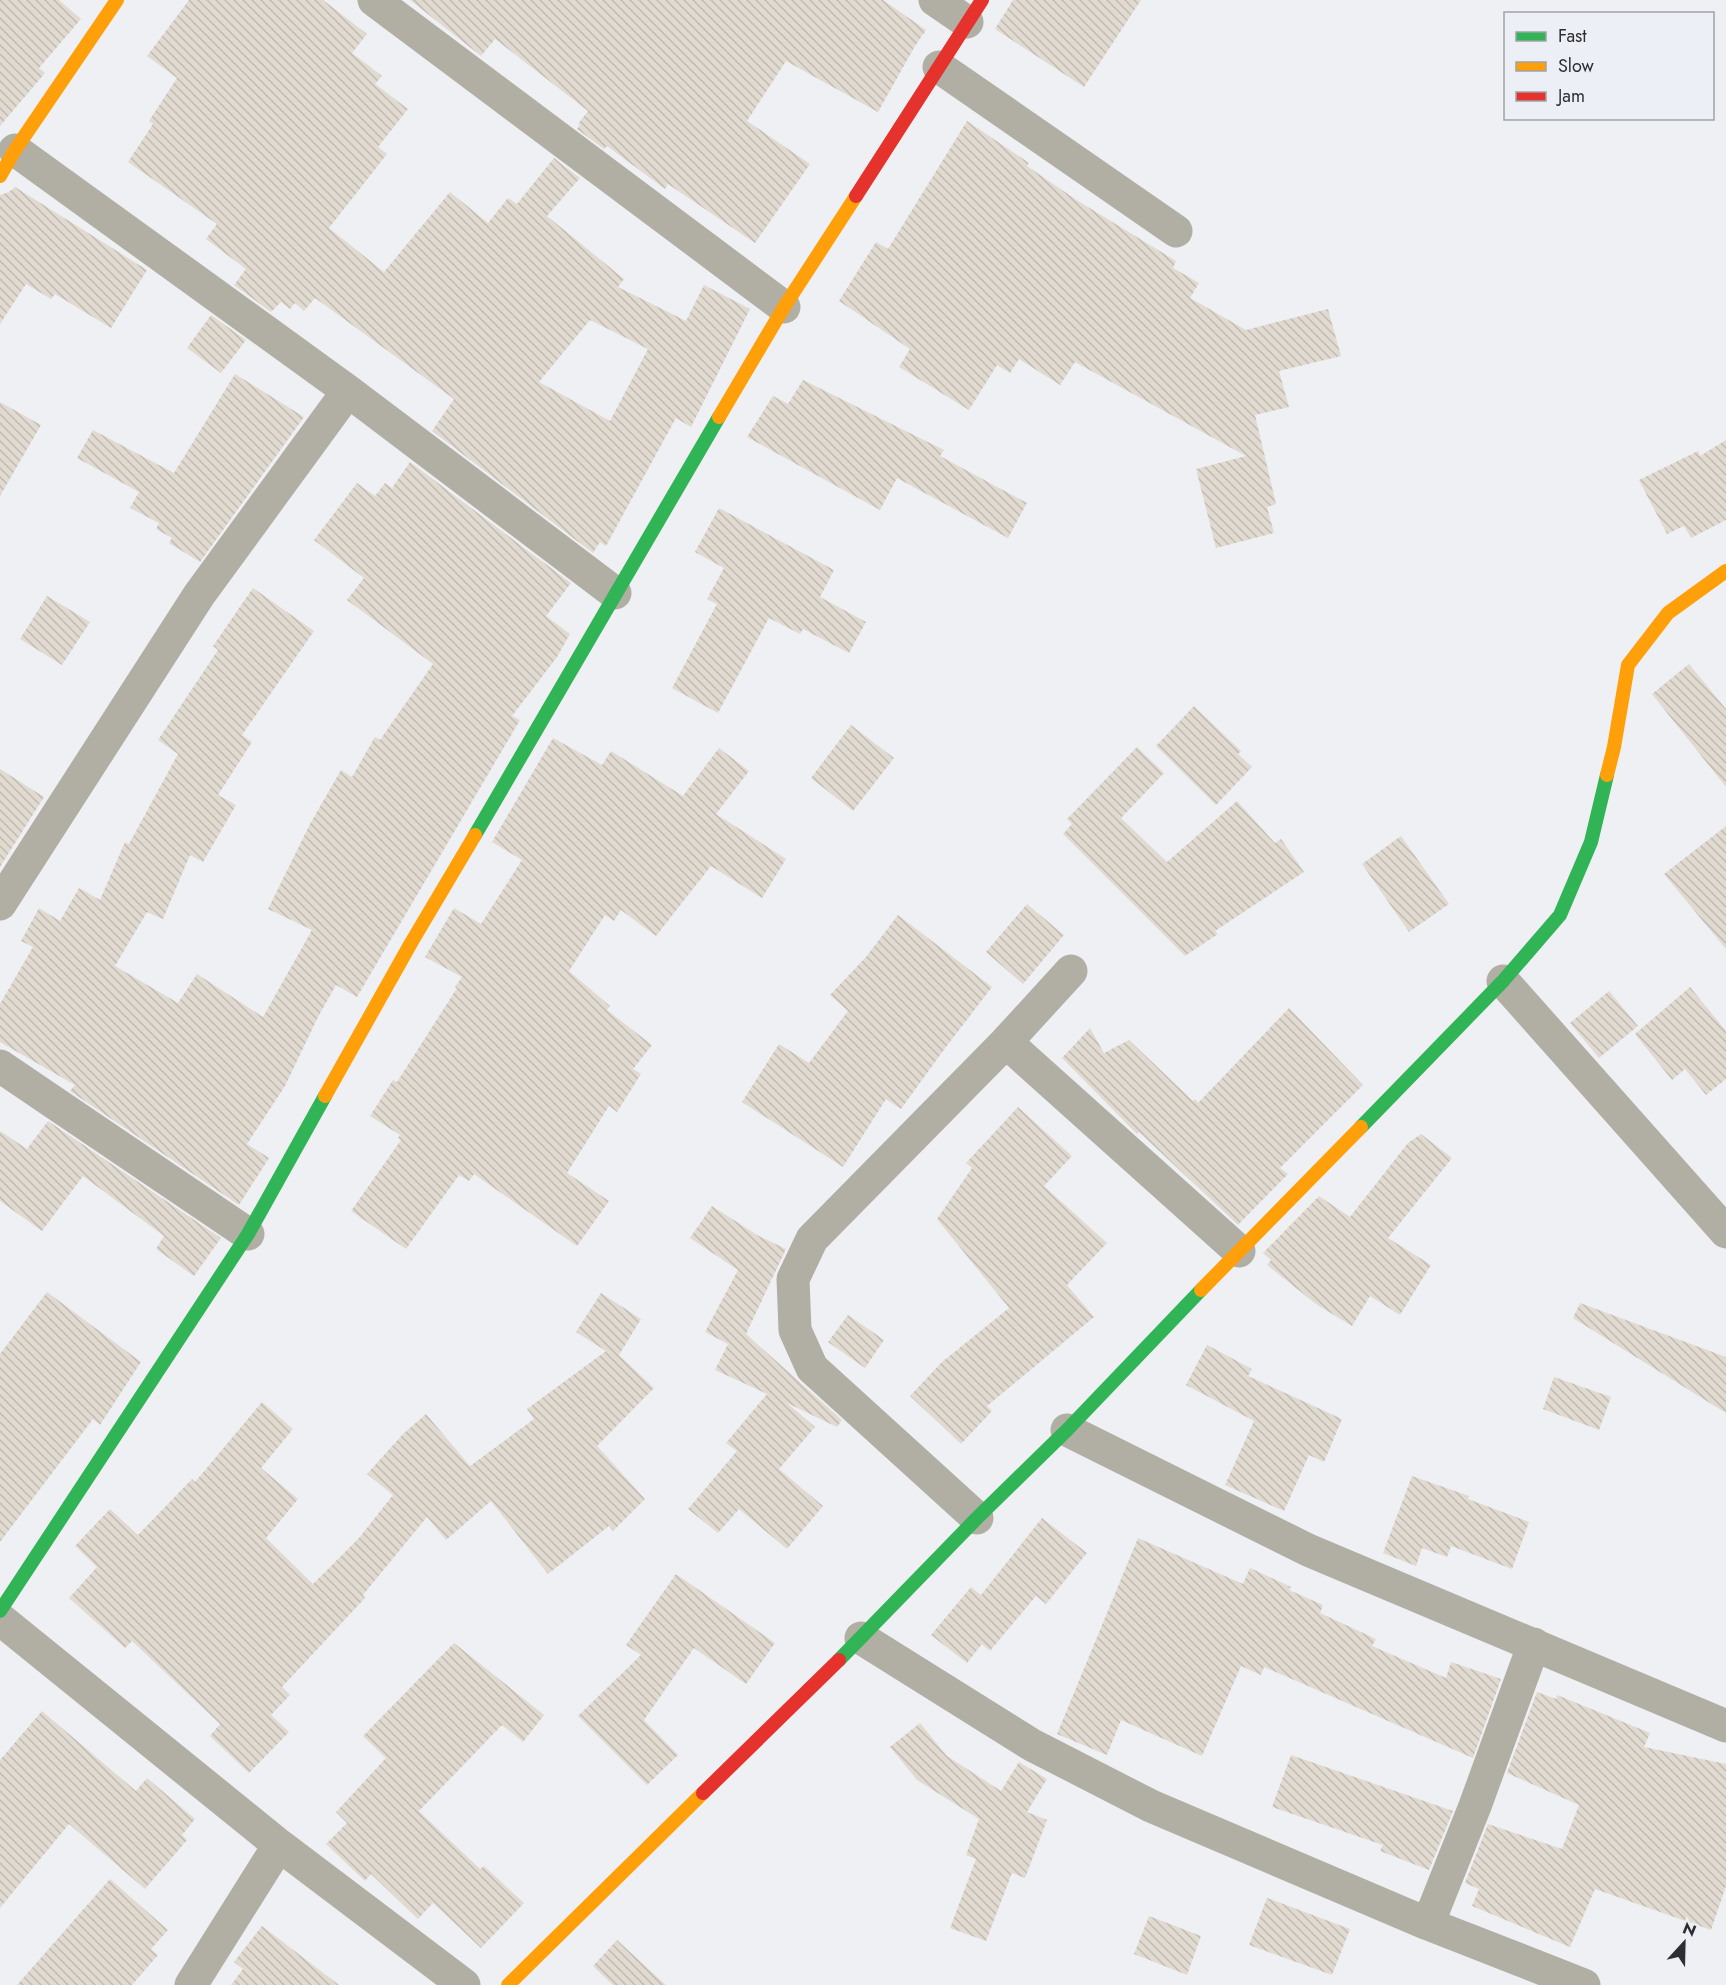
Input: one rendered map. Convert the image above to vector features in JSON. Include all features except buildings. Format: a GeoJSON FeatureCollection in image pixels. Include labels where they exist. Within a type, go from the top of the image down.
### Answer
{"type":"FeatureCollection","features":[{"type":"Feature","properties":{"kind":"street"},"geometry":{"type":"LineString","coordinates":[[117,0],[8,163],[348,391],[615,593]]}},
{"type":"Feature","properties":{"kind":"street"},"geometry":{"type":"LineString","coordinates":[[374,0],[784,307]]}},
{"type":"Feature","properties":{"kind":"street"},"geometry":{"type":"LineString","coordinates":[[0,1611],[248,1234],[411,943],[784,307],[975,11],[935,0]]}},
{"type":"Feature","properties":{"kind":"street"},"geometry":{"type":"LineString","coordinates":[[939,67],[1176,231]]}},
{"type":"Feature","properties":{"kind":"street"},"geometry":{"type":"LineString","coordinates":[[0,904],[199,595],[348,391]]}},
{"type":"Feature","properties":{"kind":"street"},"geometry":{"type":"LineString","coordinates":[[508,1985],[861,1638],[977,1518],[1067,1430],[1503,981],[1560,915],[1591,842],[1614,747],[1628,665],[1668,613],[1726,571]]}},
{"type":"Feature","properties":{"kind":"street"},"geometry":{"type":"LineString","coordinates":[[977,1518],[812,1368],[795,1330],[793,1279],[812,1239],[1006,1042],[1071,972]]}},
{"type":"Feature","properties":{"kind":"street"},"geometry":{"type":"LineString","coordinates":[[1503,981],[1726,1232]]}},
{"type":"Feature","properties":{"kind":"street"},"geometry":{"type":"LineString","coordinates":[[1006,1042],[1239,1251]]}},
{"type":"Feature","properties":{"kind":"street"},"geometry":{"type":"LineString","coordinates":[[0,1066],[248,1234]]}},
{"type":"Feature","properties":{"kind":"street"},"geometry":{"type":"LineString","coordinates":[[1067,1430],[1308,1551],[1726,1726]]}},
{"type":"Feature","properties":{"kind":"street"},"geometry":{"type":"LineString","coordinates":[[0,1619],[279,1845],[464,1985]]}},
{"type":"Feature","properties":{"kind":"street"},"geometry":{"type":"LineString","coordinates":[[861,1638],[1032,1745],[1151,1806],[1428,1924],[1584,1985]]}},
{"type":"Feature","properties":{"kind":"street"},"geometry":{"type":"LineString","coordinates":[[1428,1924],[1475,1806],[1534,1644]]}},
{"type":"Feature","properties":{"kind":"street"},"geometry":{"type":"LineString","coordinates":[[191,1985],[279,1845]]}},
{"type":"Feature","properties":{"kind":"traffic: fast"},"geometry":{"type":"LineString","coordinates":[[475,835],[719,417]]}},
{"type":"Feature","properties":{"kind":"traffic: fast"},"geometry":{"type":"LineString","coordinates":[[1361,1127],[1503,981],[1560,915],[1591,842],[1607,775]]}},
{"type":"Feature","properties":{"kind":"traffic: fast"},"geometry":{"type":"LineString","coordinates":[[0,1611],[248,1234],[325,1096]]}},
{"type":"Feature","properties":{"kind":"traffic: fast"},"geometry":{"type":"LineString","coordinates":[[839,1660],[977,1518],[1067,1430],[1201,1290]]}},
{"type":"Feature","properties":{"kind":"traffic: slow"},"geometry":{"type":"LineString","coordinates":[[0,176],[15,150],[117,0]]}},
{"type":"Feature","properties":{"kind":"traffic: slow"},"geometry":{"type":"LineString","coordinates":[[719,417],[784,307],[856,196]]}},
{"type":"Feature","properties":{"kind":"traffic: slow"},"geometry":{"type":"LineString","coordinates":[[1607,775],[1628,665],[1668,613],[1726,571]]}},
{"type":"Feature","properties":{"kind":"traffic: slow"},"geometry":{"type":"LineString","coordinates":[[325,1096],[475,835]]}},
{"type":"Feature","properties":{"kind":"traffic: slow"},"geometry":{"type":"LineString","coordinates":[[1201,1290],[1361,1127]]}},
{"type":"Feature","properties":{"kind":"traffic: slow"},"geometry":{"type":"LineString","coordinates":[[508,1985],[703,1793]]}},
{"type":"Feature","properties":{"kind":"traffic: jam"},"geometry":{"type":"LineString","coordinates":[[856,196],[982,0]]}},
{"type":"Feature","properties":{"kind":"traffic: jam"},"geometry":{"type":"LineString","coordinates":[[703,1793],[839,1660]]}}]}
